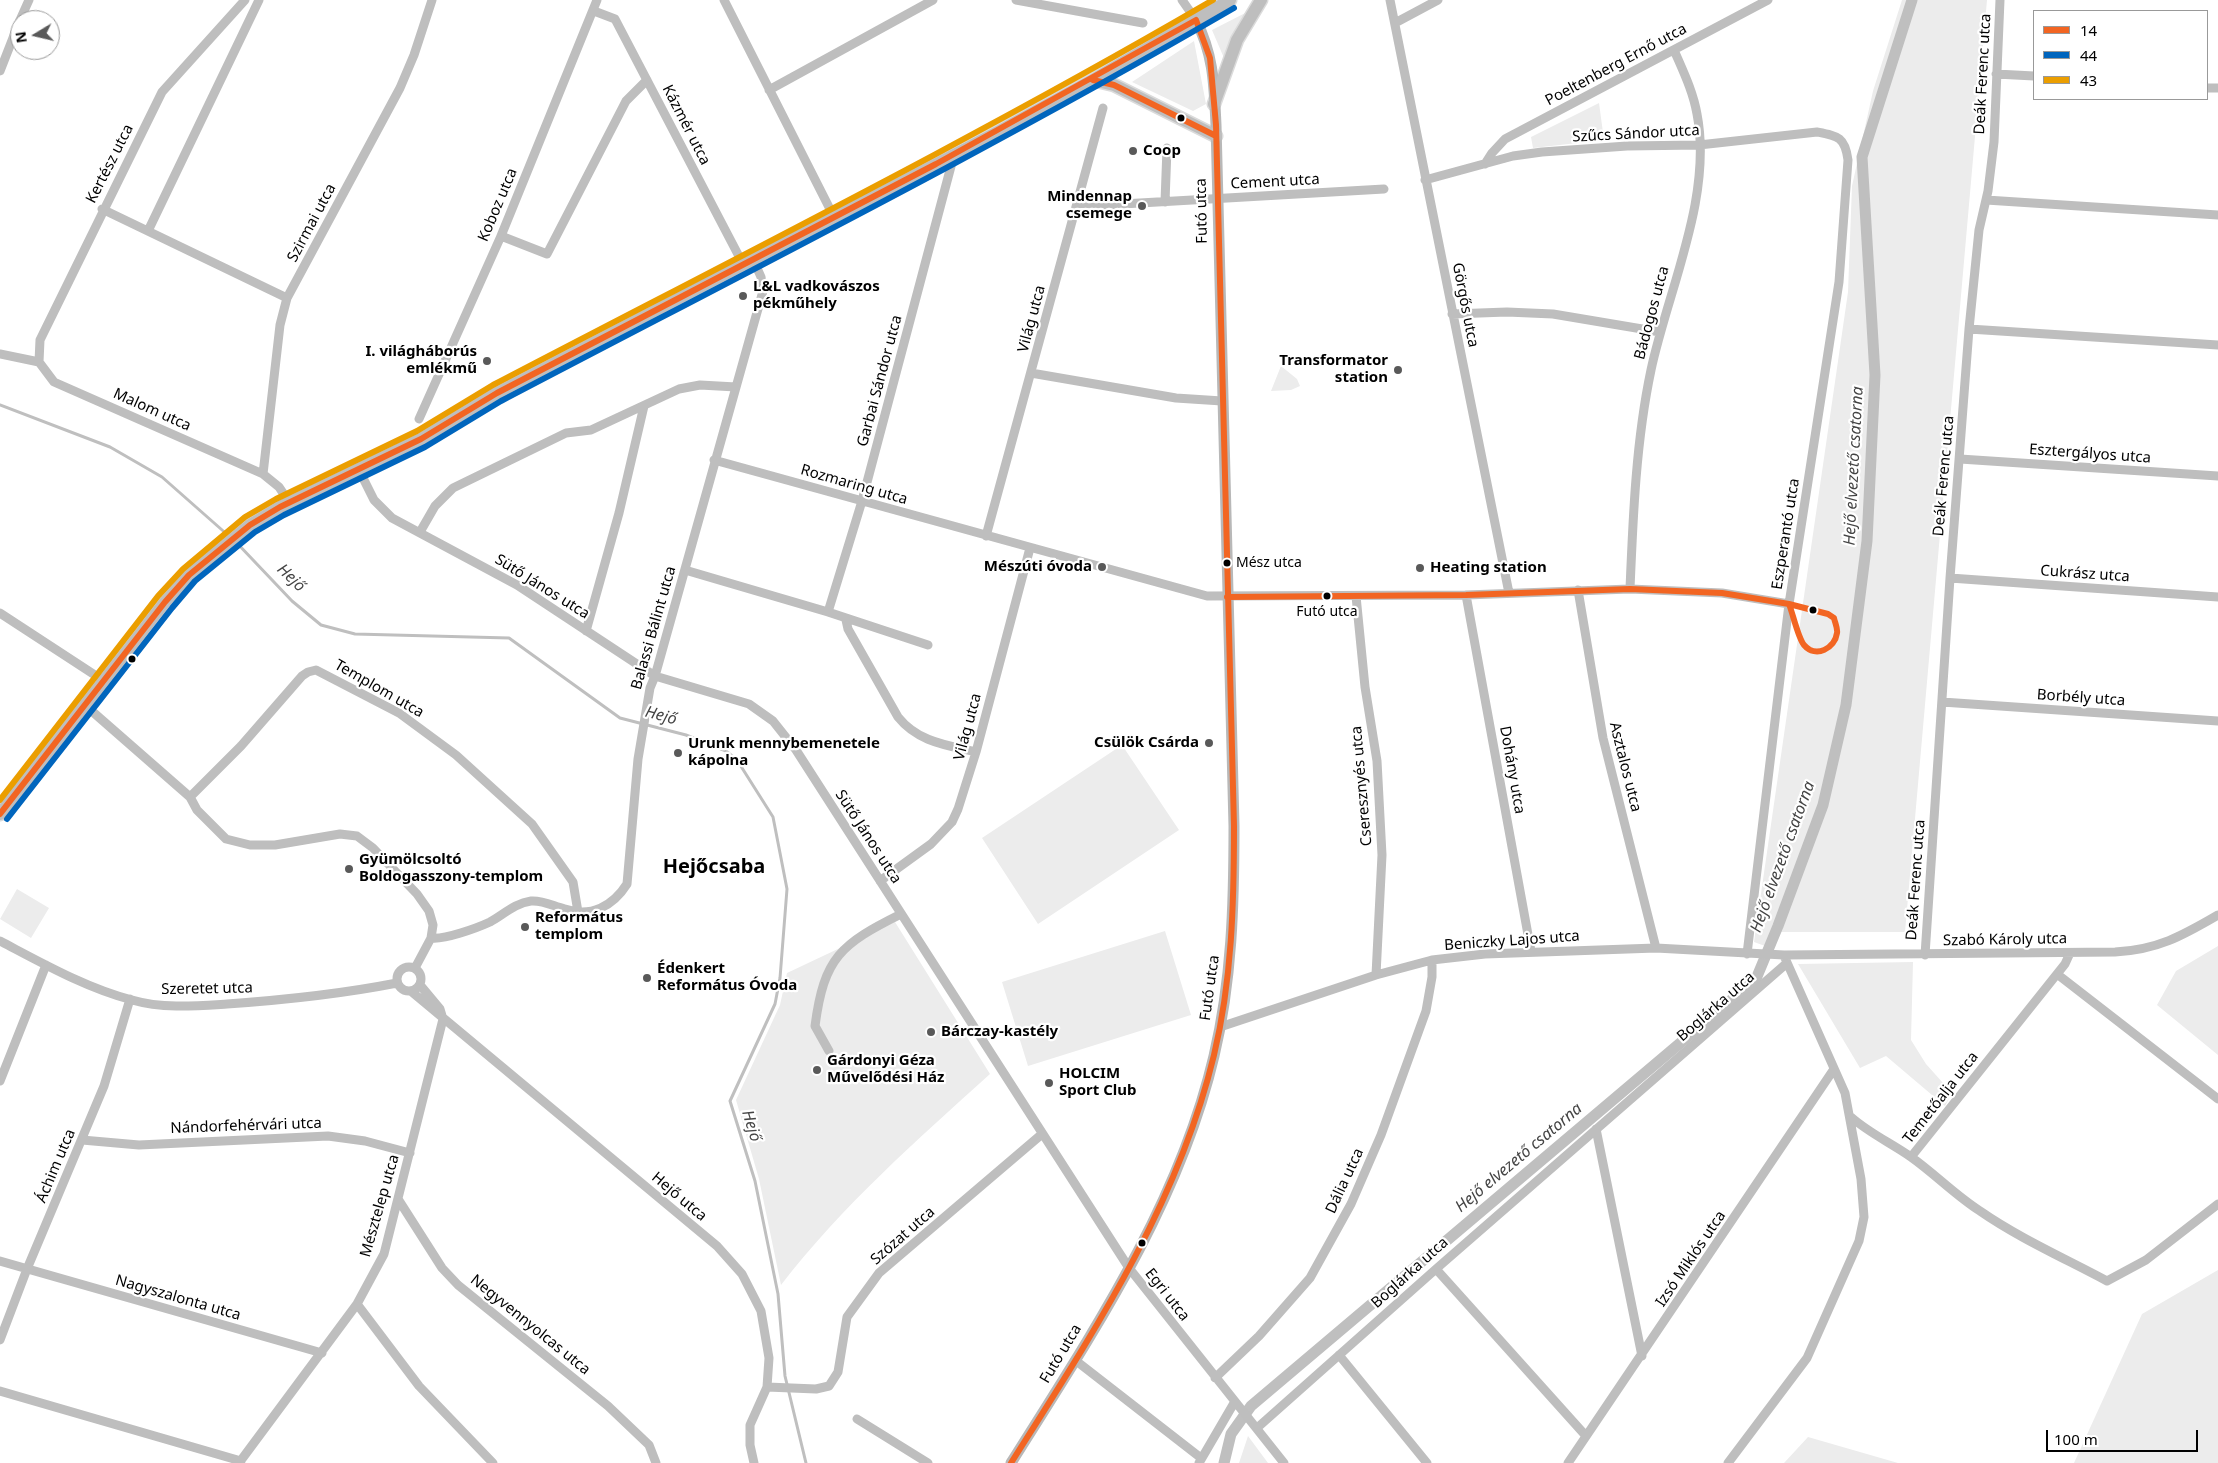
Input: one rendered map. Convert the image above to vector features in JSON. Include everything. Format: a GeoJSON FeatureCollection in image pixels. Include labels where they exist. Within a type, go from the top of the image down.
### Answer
{"type":"FeatureCollection","features":[{"type":"Feature","properties":{"kind":"main road"},"geometry":{"type":"LineString","coordinates":[[0,814],[86,706],[165,602],[189,575],[238,534],[290,502],[420,439],[497,393],[954,155],[1093,80],[1230,0]]}},
{"type":"Feature","properties":{"kind":"main road"},"geometry":{"type":"LineString","coordinates":[[1214,104],[1236,40],[1261,0]]}},
{"type":"Feature","properties":{"kind":"main road","name":"Futó utca"},"geometry":{"type":"LineString","coordinates":[[1011,1463],[1129,1268],[1164,1202],[1203,1099],[1220,1027],[1227,983],[1234,896],[1216,136],[1212,64],[1206,41],[1196,20]]}},
{"type":"Feature","properties":{"kind":"main road"},"geometry":{"type":"LineString","coordinates":[[1093,80],[1114,84],[1216,136]]}},
{"type":"Feature","properties":{"kind":"street","name":"Kertész utca"},"geometry":{"type":"LineString","coordinates":[[39,362],[40,340],[102,209],[162,92],[244,0]]}},
{"type":"Feature","properties":{"kind":"street"},"geometry":{"type":"LineString","coordinates":[[148,231],[259,0]]}},
{"type":"Feature","properties":{"kind":"street","name":"Szirmai utca"},"geometry":{"type":"LineString","coordinates":[[263,474],[280,325],[287,298],[400,88],[414,56],[432,0]]}},
{"type":"Feature","properties":{"kind":"street","name":"Koboz utca"},"geometry":{"type":"LineString","coordinates":[[419,419],[501,236],[597,0]]}},
{"type":"Feature","properties":{"kind":"street"},"geometry":{"type":"LineString","coordinates":[[724,0],[834,217]]}},
{"type":"Feature","properties":{"kind":"street"},"geometry":{"type":"LineString","coordinates":[[769,90],[932,0]]}},
{"type":"Feature","properties":{"kind":"street"},"geometry":{"type":"LineString","coordinates":[[1016,0],[1143,23]]}},
{"type":"Feature","properties":{"kind":"street"},"geometry":{"type":"LineString","coordinates":[[1182,0],[1196,20]]}},
{"type":"Feature","properties":{"kind":"street","name":"Görgős utca"},"geometry":{"type":"LineString","coordinates":[[1390,0],[1509,593]]}},
{"type":"Feature","properties":{"kind":"street"},"geometry":{"type":"LineString","coordinates":[[1395,22],[1438,0]]}},
{"type":"Feature","properties":{"kind":"street","name":"Poeltenberg Ernő utca"},"geometry":{"type":"LineString","coordinates":[[1485,164],[1505,139],[1768,0]]}},
{"type":"Feature","properties":{"kind":"street","name":"Deák Ferenc utca"},"geometry":{"type":"LineString","coordinates":[[1925,955],[1969,328],[1979,230],[1986,200],[1994,142],[2000,0]]}},
{"type":"Feature","properties":{"kind":"street","name":"Kázmér utca"},"geometry":{"type":"LineString","coordinates":[[594,11],[614,19],[748,261]]}},
{"type":"Feature","properties":{"kind":"street"},"geometry":{"type":"LineString","coordinates":[[0,71],[10,46]]}},
{"type":"Feature","properties":{"kind":"street","name":"Bádogos utca"},"geometry":{"type":"LineString","coordinates":[[1630,589],[1641,426],[1660,332],[1695,199],[1699,145],[1697,115],[1693,98],[1674,50]]}},
{"type":"Feature","properties":{"kind":"street"},"geometry":{"type":"LineString","coordinates":[[1996,74],[2033,76]]}},
{"type":"Feature","properties":{"kind":"street"},"geometry":{"type":"LineString","coordinates":[[501,236],[546,254],[626,101],[647,80]]}},
{"type":"Feature","properties":{"kind":"street","name":"Világ utca"},"geometry":{"type":"LineString","coordinates":[[986,536],[1103,108]]}},
{"type":"Feature","properties":{"kind":"street","name":"Szűcs Sándor utca"},"geometry":{"type":"LineString","coordinates":[[1425,180],[1513,156],[1542,152],[1627,146],[1699,145],[1817,132],[1833,135],[1841,140],[1846,147]]}},
{"type":"Feature","properties":{"kind":"street","name":"Eszperantó utca"},"geometry":{"type":"LineString","coordinates":[[1751,954],[1789,604],[1840,282],[1848,160],[1846,147]]}},
{"type":"Feature","properties":{"kind":"street"},"geometry":{"type":"LineString","coordinates":[[1166,202],[1167,148]]}},
{"type":"Feature","properties":{"kind":"street","name":"Garbai Sándor utca"},"geometry":{"type":"LineString","coordinates":[[828,612],[862,502],[954,155]]}},
{"type":"Feature","properties":{"kind":"street","name":"Cement utca"},"geometry":{"type":"LineString","coordinates":[[1077,203],[1105,205],[1384,189]]}},
{"type":"Feature","properties":{"kind":"street"},"geometry":{"type":"LineString","coordinates":[[1986,200],[2218,216]]}},
{"type":"Feature","properties":{"kind":"street"},"geometry":{"type":"LineString","coordinates":[[102,209],[287,298]]}},
{"type":"Feature","properties":{"kind":"street","name":"Balassi Bálint utca"},"geometry":{"type":"LineString","coordinates":[[431,938],[440,939],[488,923],[511,908],[532,901],[545,902],[578,912],[595,911],[614,901],[627,884],[644,714],[763,291],[762,277],[748,261]]}},
{"type":"Feature","properties":{"kind":"street"},"geometry":{"type":"LineString","coordinates":[[1452,314],[1507,312],[1553,314],[1660,332]]}},
{"type":"Feature","properties":{"kind":"street"},"geometry":{"type":"LineString","coordinates":[[1969,328],[2218,345]]}},
{"type":"Feature","properties":{"kind":"street"},"geometry":{"type":"LineString","coordinates":[[0,354],[39,362]]}},
{"type":"Feature","properties":{"kind":"street","name":"Malom utca"},"geometry":{"type":"LineString","coordinates":[[39,362],[54,382],[263,474],[279,487],[290,502]]}},
{"type":"Feature","properties":{"kind":"street"},"geometry":{"type":"LineString","coordinates":[[1031,374],[1176,398],[1222,401]]}},
{"type":"Feature","properties":{"kind":"street"},"geometry":{"type":"LineString","coordinates":[[420,532],[435,506],[453,488],[566,433],[591,430],[678,389],[700,385],[736,387]]}},
{"type":"Feature","properties":{"kind":"street"},"geometry":{"type":"LineString","coordinates":[[586,631],[619,514],[644,406]]}},
{"type":"Feature","properties":{"kind":"street","name":"Esztergályos utca"},"geometry":{"type":"LineString","coordinates":[[1960,459],[2218,476]]}},
{"type":"Feature","properties":{"kind":"street","name":"Rozmaring utca"},"geometry":{"type":"LineString","coordinates":[[714,460],[986,536]]}},
{"type":"Feature","properties":{"kind":"street","name":"Sütő János utca"},"geometry":{"type":"LineString","coordinates":[[359,470],[381,509],[392,518],[517,586],[655,676],[749,704],[773,720],[796,750],[1042,1134]]}},
{"type":"Feature","properties":{"kind":"street"},"geometry":{"type":"LineString","coordinates":[[986,536],[1207,596],[1466,595],[1630,589],[1722,593],[1789,604]]}},
{"type":"Feature","properties":{"kind":"street","name":"Világ utca"},"geometry":{"type":"LineString","coordinates":[[880,881],[931,844],[952,822],[958,809],[976,752],[1030,548]]}},
{"type":"Feature","properties":{"kind":"street"},"geometry":{"type":"LineString","coordinates":[[685,570],[828,612],[846,620],[928,645]]}},
{"type":"Feature","properties":{"kind":"street","name":"Cukrász utca"},"geometry":{"type":"LineString","coordinates":[[1950,578],[2218,597]]}},
{"type":"Feature","properties":{"kind":"street","name":"Asztalos utca"},"geometry":{"type":"LineString","coordinates":[[1578,590],[1602,738],[1656,948]]}},
{"type":"Feature","properties":{"kind":"street","name":"Dohány utca"},"geometry":{"type":"LineString","coordinates":[[1466,595],[1531,951]]}},
{"type":"Feature","properties":{"kind":"street","name":"Cseresznyés utca"},"geometry":{"type":"LineString","coordinates":[[1356,596],[1366,687],[1377,761],[1382,855],[1376,975]]}},
{"type":"Feature","properties":{"kind":"street"},"geometry":{"type":"LineString","coordinates":[[0,615],[104,681]]}},
{"type":"Feature","properties":{"kind":"street"},"geometry":{"type":"LineString","coordinates":[[846,620],[848,629],[898,717],[906,727],[934,743],[976,752]]}},
{"type":"Feature","properties":{"kind":"street","name":"Templom utca"},"geometry":{"type":"LineString","coordinates":[[190,797],[240,746],[302,676],[316,670],[399,713],[456,755],[532,824],[573,882],[578,912]]}},
{"type":"Feature","properties":{"kind":"street","name":"Borbély utca"},"geometry":{"type":"LineString","coordinates":[[1942,702],[2218,721]]}},
{"type":"Feature","properties":{"kind":"street"},"geometry":{"type":"LineString","coordinates":[[86,706],[190,797],[197,810],[226,839],[250,845],[276,846],[340,834],[357,836],[372,848],[416,894],[429,911],[433,925],[431,938],[415,968]]}},
{"type":"Feature","properties":{"kind":"street"},"geometry":{"type":"LineString","coordinates":[[829,1051],[816,1026],[825,979],[846,946],[866,931],[901,914]]}},
{"type":"Feature","properties":{"kind":"street","name":"Szabó Károly utca"},"geometry":{"type":"LineString","coordinates":[[1751,954],[1782,958],[2132,952],[2150,949],[2178,938],[2218,916]]}},
{"type":"Feature","properties":{"kind":"street","name":"Szeretet utca"},"geometry":{"type":"LineString","coordinates":[[0,941],[46,964],[130,1000],[169,1006],[317,996],[397,983]]}},
{"type":"Feature","properties":{"kind":"street","name":"Beniczky Lajos utca"},"geometry":{"type":"LineString","coordinates":[[1220,1027],[1376,975],[1432,960],[1531,951],[1656,948],[1751,954]]}},
{"type":"Feature","properties":{"kind":"street","name":"Temetőalja utca"},"geometry":{"type":"LineString","coordinates":[[2070,953],[2065,964],[1911,1157],[1950,1190],[1989,1217],[2107,1281],[2146,1260],[2218,1204]]}},
{"type":"Feature","properties":{"kind":"street"},"geometry":{"type":"LineString","coordinates":[[1728,1463],[1807,1358],[1859,1241],[1864,1225],[1864,1208],[1851,1117],[1845,1093],[1782,958]]}},
{"type":"Feature","properties":{"kind":"street","name":"Boglárka utca"},"geometry":{"type":"LineString","coordinates":[[1254,1426],[1339,1355],[1596,1129],[1782,958]]}},
{"type":"Feature","properties":{"kind":"street","name":"Dália utca"},"geometry":{"type":"LineString","coordinates":[[1215,1378],[1259,1336],[1310,1278],[1351,1204],[1381,1135],[1426,1011],[1432,977],[1432,960]]}},
{"type":"Feature","properties":{"kind":"street"},"geometry":{"type":"LineString","coordinates":[[0,1081],[3,1067],[46,964]]}},
{"type":"Feature","properties":{"kind":"street"},"geometry":{"type":"LineString","coordinates":[[407,967],[415,968],[421,975],[420,985],[412,992],[402,989],[397,983],[397,976],[401,970],[407,967]]}},
{"type":"Feature","properties":{"kind":"street"},"geometry":{"type":"LineString","coordinates":[[2057,974],[2218,1099]]}},
{"type":"Feature","properties":{"kind":"street"},"geometry":{"type":"LineString","coordinates":[[420,985],[440,1009],[443,1019]]}},
{"type":"Feature","properties":{"kind":"street","name":"Hejő utca"},"geometry":{"type":"LineString","coordinates":[[412,992],[717,1246],[742,1274],[761,1312],[769,1358],[767,1387],[750,1425],[750,1445],[754,1463]]}},
{"type":"Feature","properties":{"kind":"street","name":"Áchim utca"},"geometry":{"type":"LineString","coordinates":[[0,1340],[27,1269],[104,1086],[130,1000]]}},
{"type":"Feature","properties":{"kind":"street","name":"Mésztelep utca"},"geometry":{"type":"LineString","coordinates":[[240,1462],[357,1304],[384,1254],[443,1019]]}},
{"type":"Feature","properties":{"kind":"street","name":"Izsó Miklós utca"},"geometry":{"type":"LineString","coordinates":[[1568,1463],[1834,1069]]}},
{"type":"Feature","properties":{"kind":"street"},"geometry":{"type":"LineString","coordinates":[[1851,1117],[1866,1130],[1911,1157]]}},
{"type":"Feature","properties":{"kind":"street"},"geometry":{"type":"LineString","coordinates":[[1596,1129],[1642,1356]]}},
{"type":"Feature","properties":{"kind":"street","name":"Egri utca"},"geometry":{"type":"LineString","coordinates":[[1042,1134],[1129,1268],[1234,1403],[1284,1463]]}},
{"type":"Feature","properties":{"kind":"street","name":"Szózat utca"},"geometry":{"type":"LineString","coordinates":[[767,1387],[816,1390],[830,1386],[838,1372],[847,1317],[879,1273],[1042,1134]]}},
{"type":"Feature","properties":{"kind":"street","name":"Nándorfehérvári utca"},"geometry":{"type":"LineString","coordinates":[[82,1140],[140,1145],[328,1136],[365,1142],[410,1153]]}},
{"type":"Feature","properties":{"kind":"street","name":"Negyvennyolcas utca"},"geometry":{"type":"LineString","coordinates":[[398,1199],[442,1268],[458,1285],[608,1406],[649,1445],[656,1463]]}},
{"type":"Feature","properties":{"kind":"street","name":"Nagyszalonta utca"},"geometry":{"type":"LineString","coordinates":[[0,1261],[322,1353]]}},
{"type":"Feature","properties":{"kind":"street"},"geometry":{"type":"LineString","coordinates":[[1436,1269],[1586,1436]]}},
{"type":"Feature","properties":{"kind":"street"},"geometry":{"type":"LineString","coordinates":[[357,1304],[420,1386],[494,1463]]}},
{"type":"Feature","properties":{"kind":"street"},"geometry":{"type":"LineString","coordinates":[[1339,1355],[1427,1463]]}},
{"type":"Feature","properties":{"kind":"street"},"geometry":{"type":"LineString","coordinates":[[1075,1360],[1200,1460],[1234,1403]]}},
{"type":"Feature","properties":{"kind":"street"},"geometry":{"type":"LineString","coordinates":[[0,1391],[240,1462]]}},
{"type":"Feature","properties":{"kind":"street"},"geometry":{"type":"LineString","coordinates":[[857,1419],[928,1463]]}},
{"type":"Feature","properties":{"kind":"shaded area"},"geometry":{"type":"Polygon","coordinates":[[[1902,0],[1987,0],[1905,932],[1781,932],[1765,946],[1754,942],[1848,292],[1852,186],[1873,91],[1902,0]]]}},
{"type":"Feature","properties":{"kind":"shaded area"},"geometry":{"type":"Polygon","coordinates":[[[1253,9],[1224,58],[1212,30],[1253,9]]]}},
{"type":"Feature","properties":{"kind":"shaded area"},"geometry":{"type":"Polygon","coordinates":[[[1194,41],[1206,104],[1193,111],[1132,82],[1194,41]]]}},
{"type":"Feature","properties":{"kind":"shaded area"},"geometry":{"type":"Polygon","coordinates":[[[1599,103],[1604,140],[1533,148],[1531,137],[1599,103]]]}},
{"type":"Feature","properties":{"kind":"shaded area"},"geometry":{"type":"Polygon","coordinates":[[[1281,366],[1297,379],[1300,386],[1291,390],[1271,391],[1281,366]]]}},
{"type":"Feature","properties":{"kind":"shaded area"},"geometry":{"type":"Polygon","coordinates":[[[1122,745],[1179,830],[1038,924],[982,838],[1122,745]]]}},
{"type":"Feature","properties":{"kind":"shaded area"},"geometry":{"type":"Polygon","coordinates":[[[17,889],[49,908],[31,938],[0,919],[17,889]]]}},
{"type":"Feature","properties":{"kind":"shaded area"},"geometry":{"type":"Polygon","coordinates":[[[895,922],[990,1074],[908,1149],[855,1201],[804,1256],[781,1285],[759,1179],[736,1100],[780,1005],[787,973],[895,922]]]}},
{"type":"Feature","properties":{"kind":"shaded area"},"geometry":{"type":"Polygon","coordinates":[[[1165,931],[1191,1015],[1028,1066],[1002,982],[1165,931]]]}},
{"type":"Feature","properties":{"kind":"shaded area"},"geometry":{"type":"Polygon","coordinates":[[[2218,946],[2218,1055],[2157,1005],[2176,971],[2218,946]]]}},
{"type":"Feature","properties":{"kind":"shaded area"},"geometry":{"type":"Polygon","coordinates":[[[1913,962],[1911,1040],[1926,1064],[1952,1093],[1945,1106],[1886,1056],[1860,1068],[1798,964],[1913,962]]]}},
{"type":"Feature","properties":{"kind":"shaded area"},"geometry":{"type":"Polygon","coordinates":[[[2218,1270],[2218,1463],[2074,1463],[2142,1314],[2218,1270]]]}},
{"type":"Feature","properties":{"kind":"shaded area"},"geometry":{"type":"Polygon","coordinates":[[[1248,1436],[1268,1463],[1239,1463],[1248,1436]]]}},
{"type":"Feature","properties":{"kind":"shaded area"},"geometry":{"type":"Polygon","coordinates":[[[1808,1437],[1898,1463],[1784,1463],[1808,1437]]]}},
{"type":"Feature","properties":{"kind":"waterway","name":"Hejő elvezető csatorna"},"geometry":{"type":"LineString","coordinates":[[1224,1463],[1231,1434],[1251,1406],[1756,979],[1823,805],[1846,705],[1867,541],[1875,375],[1862,157],[1912,0]]}},
{"type":"Feature","properties":{"kind":"waterway","name":"Hejő"},"geometry":{"type":"LineString","coordinates":[[0,405],[110,447],[162,477],[230,537]]}},
{"type":"Feature","properties":{"kind":"waterway","name":"Hejő"},"geometry":{"type":"LineString","coordinates":[[235,541],[292,601],[321,625],[355,634],[509,638],[620,718],[686,735],[726,751],[737,760],[773,817],[787,889],[780,978],[775,1004],[730,1101],[755,1181],[778,1294],[785,1376],[806,1463]]}},
{"type":"Feature","properties":{"kind":"transit line","name":"43"},"geometry":{"type":"LineString","coordinates":[[0,800],[158,596],[183,569],[245,517],[276,499],[417,431],[493,385],[945,149],[1213,0]]}},
{"type":"Feature","properties":{"kind":"transit line","name":"44"},"geometry":{"type":"LineString","coordinates":[[7,819],[195,581],[255,532],[284,515],[425,447],[501,401],[962,159],[1144,60],[1234,8]]}},
{"type":"Feature","properties":{"kind":"transit line","name":"14"},"geometry":{"type":"LineString","coordinates":[[0,814],[165,602],[189,575],[250,525],[280,507],[421,439],[497,393],[936,164],[1196,20],[1210,58],[1216,125],[1234,826],[1231,941],[1225,998],[1214,1055],[1198,1110],[1178,1164],[1155,1216],[1101,1317],[1011,1463]]}},
{"type":"Feature","properties":{"kind":"transit line","name":"14"},"geometry":{"type":"LineString","coordinates":[[1093,80],[1114,85],[1216,136]]}},
{"type":"Feature","properties":{"kind":"transit line","name":"14"},"geometry":{"type":"LineString","coordinates":[[1227,597],[1466,595],[1630,589],[1722,593],[1789,604]]}},
{"type":"Feature","properties":{"kind":"transit line","name":"14"},"geometry":{"type":"LineString","coordinates":[[1789,604],[1828,614],[1834,618],[1837,633],[1833,643],[1824,650],[1819,651],[1814,651],[1804,645],[1789,604]]}},
{"type":"Feature","properties":{"kind":"place","name":"Coop"},"geometry":{"type":"Point","coordinates":[1133,151]}},
{"type":"Feature","properties":{"kind":"place","name":"Mindennap csemege"},"geometry":{"type":"Point","coordinates":[1142,206]}},
{"type":"Feature","properties":{"kind":"place","name":"L&L vadkovászos pékműhely"},"geometry":{"type":"Point","coordinates":[743,296]}},
{"type":"Feature","properties":{"kind":"place","name":"I. világháborús emlékmű"},"geometry":{"type":"Point","coordinates":[487,361]}},
{"type":"Feature","properties":{"kind":"place","name":"Transformator station"},"geometry":{"type":"Point","coordinates":[1398,370]}},
{"type":"Feature","properties":{"kind":"place","name":"Mész utca"},"geometry":{"type":"Point","coordinates":[1227,563]}},
{"type":"Feature","properties":{"kind":"place","name":"Mészúti óvoda"},"geometry":{"type":"Point","coordinates":[1102,567]}},
{"type":"Feature","properties":{"kind":"place","name":"Heating station"},"geometry":{"type":"Point","coordinates":[1420,568]}},
{"type":"Feature","properties":{"kind":"place","name":"Futó utca"},"geometry":{"type":"Point","coordinates":[1327,596]}},
{"type":"Feature","properties":{"kind":"place","name":"Csülök Csárda"},"geometry":{"type":"Point","coordinates":[1209,743]}},
{"type":"Feature","properties":{"kind":"place","name":"Urunk mennybemenetele kápolna"},"geometry":{"type":"Point","coordinates":[678,753]}},
{"type":"Feature","properties":{"kind":"place","name":"Gyümölcsoltó Boldogasszony-templom"},"geometry":{"type":"Point","coordinates":[349,869]}},
{"type":"Feature","properties":{"kind":"place","name":"Református templom"},"geometry":{"type":"Point","coordinates":[525,927]}},
{"type":"Feature","properties":{"kind":"place","name":"Édenkert Református Óvoda"},"geometry":{"type":"Point","coordinates":[647,978]}},
{"type":"Feature","properties":{"kind":"place","name":"Bárczay-kastély"},"geometry":{"type":"Point","coordinates":[931,1032]}},
{"type":"Feature","properties":{"kind":"place","name":"Gárdonyi Géza Művelődési Ház"},"geometry":{"type":"Point","coordinates":[817,1070]}},
{"type":"Feature","properties":{"kind":"place","name":"HOLCIM Sport Club"},"geometry":{"type":"Point","coordinates":[1049,1083]}},
{"type":"Feature","properties":{"kind":"district","name":"Hejőcsaba"},"geometry":{"type":"Point","coordinates":[714,867]}}]}
